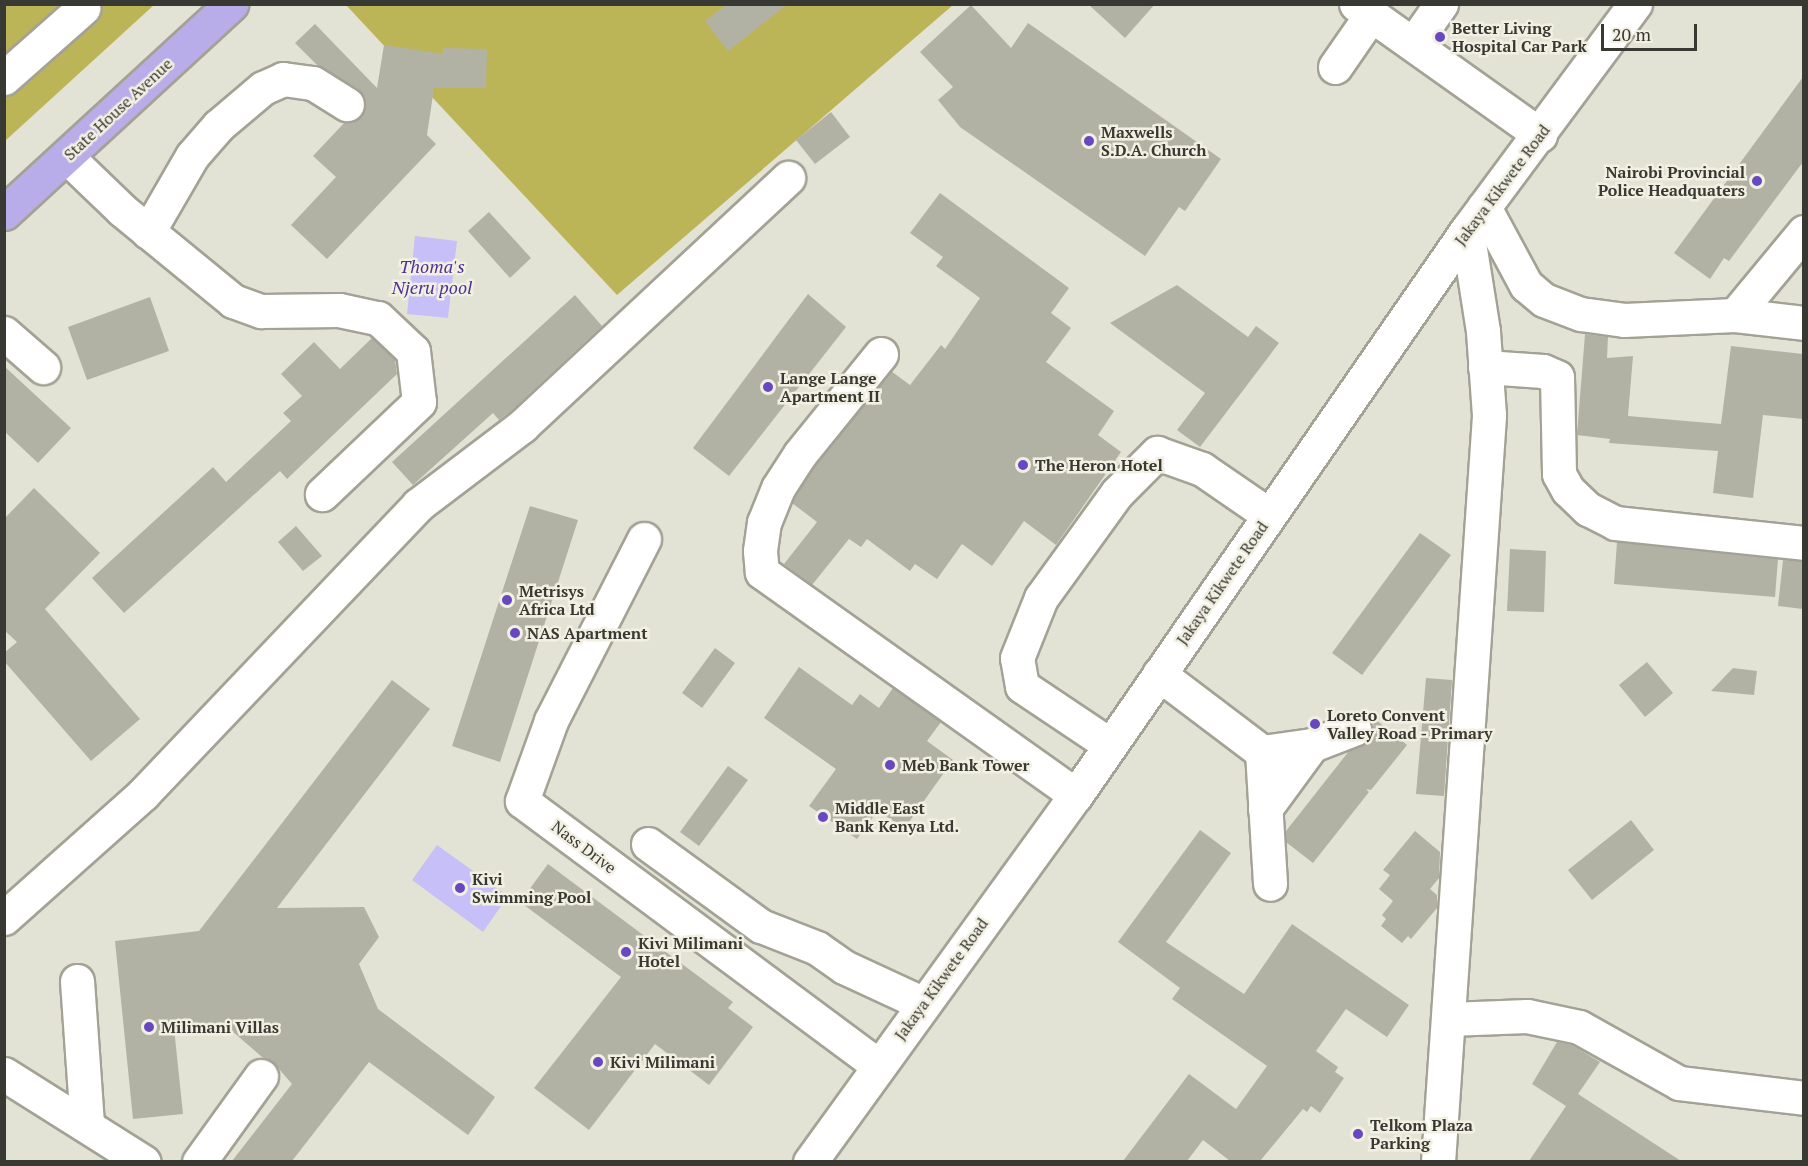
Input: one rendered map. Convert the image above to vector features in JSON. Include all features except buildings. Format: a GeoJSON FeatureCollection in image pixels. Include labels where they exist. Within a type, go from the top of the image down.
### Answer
{"type":"FeatureCollection","features":[{"type":"Feature","properties":{"kind":"main road","name":"State House Avenue"},"geometry":{"type":"LineString","coordinates":[[4,213],[231,4]]}},
{"type":"Feature","properties":{"kind":"street"},"geometry":{"type":"LineString","coordinates":[[1413,44],[1440,4]]}},
{"type":"Feature","properties":{"kind":"street","name":"Jakaya Kikwete Road"},"geometry":{"type":"LineString","coordinates":[[810,1161],[1076,795],[1475,219],[1540,135],[1635,4]]}},
{"type":"Feature","properties":{"kind":"street"},"geometry":{"type":"LineString","coordinates":[[4,78],[83,8]]}},
{"type":"Feature","properties":{"kind":"street"},"geometry":{"type":"LineString","coordinates":[[1335,67],[1364,10],[1540,135]]}},
{"type":"Feature","properties":{"kind":"street"},"geometry":{"type":"LineString","coordinates":[[148,232],[192,156],[219,126],[263,88],[284,80],[314,83],[347,104]]}},
{"type":"Feature","properties":{"kind":"street"},"geometry":{"type":"LineString","coordinates":[[67,157],[148,232],[234,301],[261,311],[339,310],[378,318],[413,351],[419,402],[322,494]]}},
{"type":"Feature","properties":{"kind":"street"},"geometry":{"type":"LineString","coordinates":[[4,918],[143,794],[418,504],[522,426],[788,177]]}},
{"type":"Feature","properties":{"kind":"street"},"geometry":{"type":"LineString","coordinates":[[1475,219],[1516,271],[1544,300],[1581,314],[1624,320],[1735,315],[1803,323]]}},
{"type":"Feature","properties":{"kind":"street"},"geometry":{"type":"LineString","coordinates":[[1438,1161],[1489,416],[1475,219]]}},
{"type":"Feature","properties":{"kind":"street"},"geometry":{"type":"LineString","coordinates":[[1735,315],[1803,232]]}},
{"type":"Feature","properties":{"kind":"street"},"geometry":{"type":"LineString","coordinates":[[4,333],[43,367]]}},
{"type":"Feature","properties":{"kind":"street"},"geometry":{"type":"LineString","coordinates":[[881,354],[800,454],[778,488],[764,522],[760,551],[762,572],[1076,795]]}},
{"type":"Feature","properties":{"kind":"street"},"geometry":{"type":"LineString","coordinates":[[1485,367],[1543,371],[1557,377],[1558,474],[1568,490],[1588,509],[1615,523],[1802,534]]}},
{"type":"Feature","properties":{"kind":"street"},"geometry":{"type":"LineString","coordinates":[[1110,745],[1022,686],[1017,658],[1041,598],[1117,493],[1157,453],[1202,469],[1269,514]]}},
{"type":"Feature","properties":{"kind":"street","name":"Nass Drive"},"geometry":{"type":"LineString","coordinates":[[644,539],[550,721],[522,801],[878,1065]]}},
{"type":"Feature","properties":{"kind":"street"},"geometry":{"type":"LineString","coordinates":[[1159,674],[1262,752],[1312,745],[1354,729]]}},
{"type":"Feature","properties":{"kind":"street"},"geometry":{"type":"LineString","coordinates":[[1265,809],[1312,745]]}},
{"type":"Feature","properties":{"kind":"street"},"geometry":{"type":"LineString","coordinates":[[1262,752],[1270,884]]}},
{"type":"Feature","properties":{"kind":"street"},"geometry":{"type":"LineString","coordinates":[[648,844],[761,926],[817,948],[844,967],[924,1004]]}},
{"type":"Feature","properties":{"kind":"street"},"geometry":{"type":"LineString","coordinates":[[77,981],[87,1123]]}},
{"type":"Feature","properties":{"kind":"street"},"geometry":{"type":"LineString","coordinates":[[1449,1019],[1527,1016],[1579,1027],[1679,1083],[1803,1098]]}},
{"type":"Feature","properties":{"kind":"street"},"geometry":{"type":"LineString","coordinates":[[4,1074],[87,1123],[144,1161]]}},
{"type":"Feature","properties":{"kind":"street"},"geometry":{"type":"LineString","coordinates":[[200,1161],[261,1076]]}},
{"type":"Feature","properties":{"kind":"shaded area"},"geometry":{"type":"Polygon","coordinates":[[[5,5],[154,5],[5,141],[5,5]]]}},
{"type":"Feature","properties":{"kind":"shaded area"},"geometry":{"type":"Polygon","coordinates":[[[346,5],[953,5],[617,295],[346,5]]]}},
{"type":"Feature","properties":{"kind":"water","name":"Thoma's Njeru pool"},"geometry":{"type":"Polygon","coordinates":[[[415,236],[457,241],[448,318],[407,314],[415,236]]]}},
{"type":"Feature","properties":{"kind":"water","name":"Kivi Swimming Pool"},"geometry":{"type":"Polygon","coordinates":[[[437,845],[508,896],[483,932],[412,880],[437,845]]]}},
{"type":"Feature","properties":{"kind":"place","name":"Better Living Hospital Car Park"},"geometry":{"type":"Point","coordinates":[1440,37]}},
{"type":"Feature","properties":{"kind":"place","name":"Maxwells S.D.A. Church"},"geometry":{"type":"Point","coordinates":[1089,141]}},
{"type":"Feature","properties":{"kind":"place","name":"Nairobi Provincial Police Headquaters"},"geometry":{"type":"Point","coordinates":[1757,181]}},
{"type":"Feature","properties":{"kind":"place","name":"Lange Lange Apartment II"},"geometry":{"type":"Point","coordinates":[768,387]}},
{"type":"Feature","properties":{"kind":"place","name":"The Heron Hotel"},"geometry":{"type":"Point","coordinates":[1023,465]}},
{"type":"Feature","properties":{"kind":"place","name":"Metrisys Africa Ltd"},"geometry":{"type":"Point","coordinates":[507,600]}},
{"type":"Feature","properties":{"kind":"place","name":"NAS Apartment"},"geometry":{"type":"Point","coordinates":[515,633]}},
{"type":"Feature","properties":{"kind":"place","name":"Loreto Convent Valley Road - Primary"},"geometry":{"type":"Point","coordinates":[1315,724]}},
{"type":"Feature","properties":{"kind":"place","name":"Meb Bank Tower"},"geometry":{"type":"Point","coordinates":[890,765]}},
{"type":"Feature","properties":{"kind":"place","name":"Middle East Bank Kenya Ltd."},"geometry":{"type":"Point","coordinates":[823,817]}},
{"type":"Feature","properties":{"kind":"place","name":"Kivi Swimming Pool"},"geometry":{"type":"Point","coordinates":[460,888]}},
{"type":"Feature","properties":{"kind":"place","name":"Kivi Milimani Hotel"},"geometry":{"type":"Point","coordinates":[626,952]}},
{"type":"Feature","properties":{"kind":"place","name":"Milimani Villas"},"geometry":{"type":"Point","coordinates":[149,1027]}},
{"type":"Feature","properties":{"kind":"place","name":"Kivi Milimani"},"geometry":{"type":"Point","coordinates":[598,1062]}},
{"type":"Feature","properties":{"kind":"place","name":"Telkom Plaza Parking"},"geometry":{"type":"Point","coordinates":[1358,1134]}}]}
